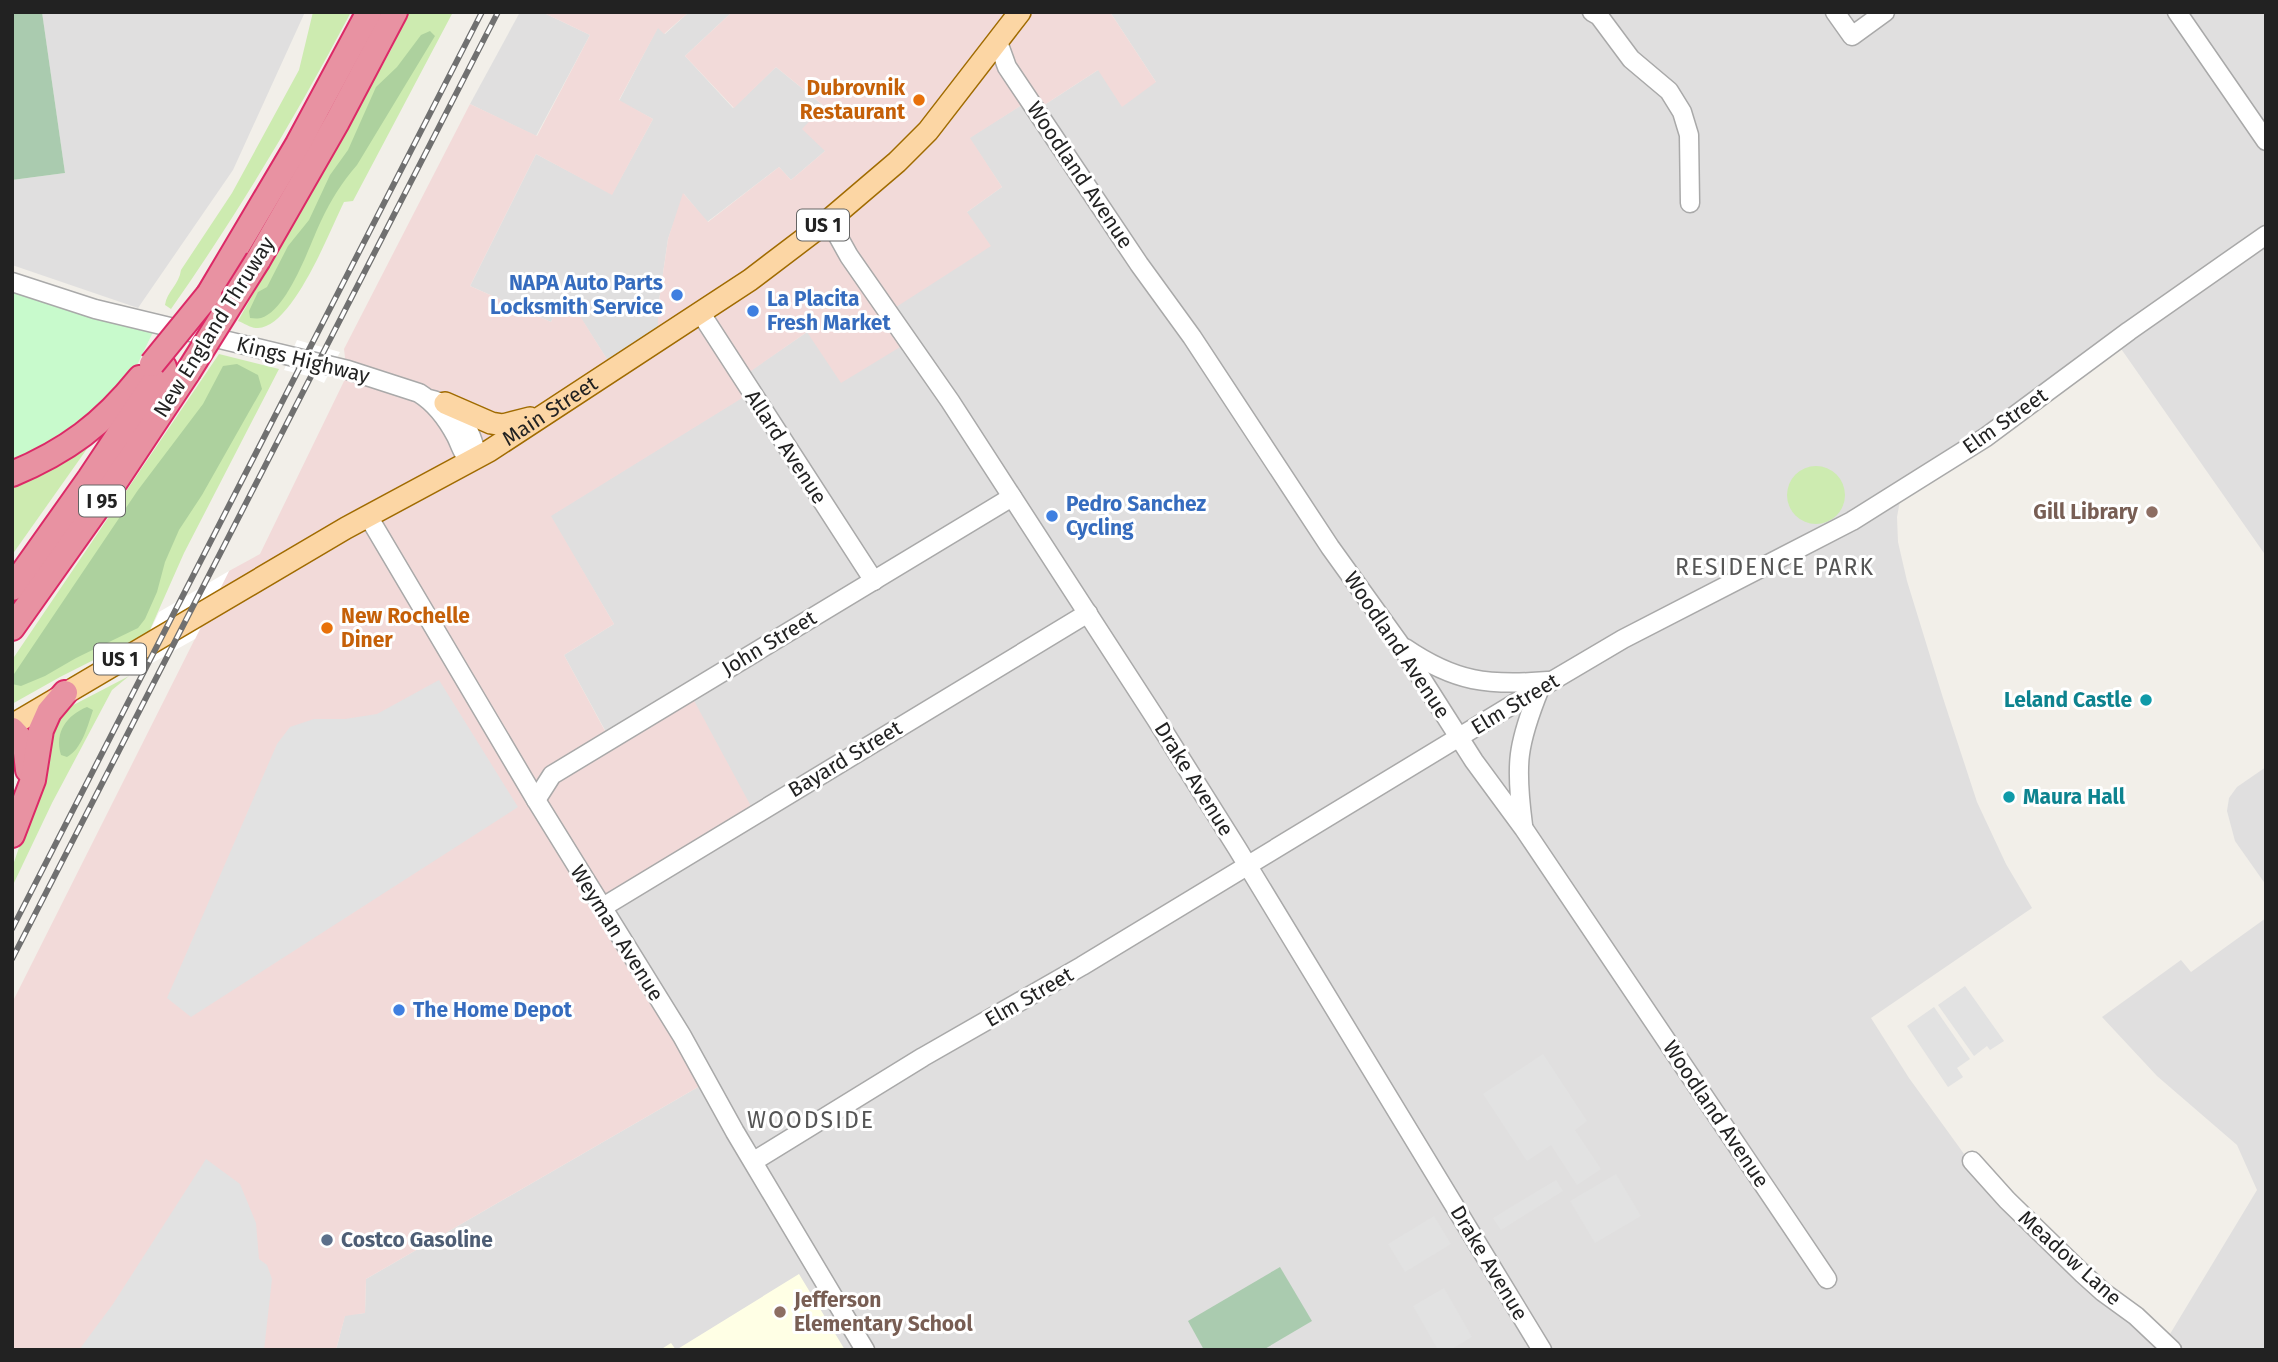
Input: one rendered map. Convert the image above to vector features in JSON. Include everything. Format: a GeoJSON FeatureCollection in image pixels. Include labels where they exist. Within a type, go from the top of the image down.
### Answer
{"type":"FeatureCollection","features":[{"type":"Feature","properties":{"kind":"highway","name":"New England Thruway"},"geometry":{"type":"LineString","coordinates":[[12,628],[188,372],[303,135],[369,12]]}},
{"type":"Feature","properties":{"kind":"highway","name":"New England Thruway"},"geometry":{"type":"LineString","coordinates":[[12,588],[90,478],[158,365],[209,294],[246,257],[337,122],[395,12]]}},
{"type":"Feature","properties":{"kind":"highway"},"geometry":{"type":"LineString","coordinates":[[12,474],[84,436],[158,365]]}},
{"type":"Feature","properties":{"kind":"highway"},"geometry":{"type":"LineString","coordinates":[[12,833],[33,780],[41,730],[49,712],[65,693]]}},
{"type":"Feature","properties":{"kind":"highway"},"geometry":{"type":"LineString","coordinates":[[12,727],[25,744],[29,761],[27,779],[12,833]]}},
{"type":"Feature","properties":{"kind":"highway"},"geometry":{"type":"LineString","coordinates":[[12,759],[12,778]]}},
{"type":"Feature","properties":{"kind":"main road","name":"Main Street"},"geometry":{"type":"LineString","coordinates":[[12,727],[65,693],[368,516],[489,451],[751,280],[829,220],[897,162],[928,131],[998,42],[1011,15]]}},
{"type":"Feature","properties":{"kind":"main road"},"geometry":{"type":"LineString","coordinates":[[437,401],[503,425],[552,412]]}},
{"type":"Feature","properties":{"kind":"street"},"geometry":{"type":"LineString","coordinates":[[1592,12],[1599,16],[1631,59],[1669,91],[1682,112],[1689,135],[1689,203]]}},
{"type":"Feature","properties":{"kind":"street"},"geometry":{"type":"LineString","coordinates":[[1835,12],[1852,36],[1885,12]]}},
{"type":"Feature","properties":{"kind":"street"},"geometry":{"type":"LineString","coordinates":[[2176,12],[2266,141]]}},
{"type":"Feature","properties":{"kind":"street","name":"Woodland Avenue"},"geometry":{"type":"LineString","coordinates":[[998,42],[1007,67],[1139,264],[1192,337],[1330,547],[1399,643],[1474,761],[1524,829],[1827,1279]]}},
{"type":"Feature","properties":{"kind":"street","name":"Drake Avenue"},"geometry":{"type":"LineString","coordinates":[[829,220],[849,256],[950,401],[1088,613],[1247,864],[1542,1350]]}},
{"type":"Feature","properties":{"kind":"street","name":"Elm Street"},"geometry":{"type":"LineString","coordinates":[[754,1161],[923,1057],[1083,966],[1247,864],[1623,639],[1834,531],[1903,489],[1986,437],[2129,331],[2266,235]]}},
{"type":"Feature","properties":{"kind":"street","name":"Kings Highway"},"geometry":{"type":"LineString","coordinates":[[12,282],[95,309],[348,370],[407,388],[461,414],[475,448],[471,460]]}},
{"type":"Feature","properties":{"kind":"street","name":"Allard Avenue"},"geometry":{"type":"LineString","coordinates":[[700,312],[874,581]]}},
{"type":"Feature","properties":{"kind":"street","name":"John Street"},"geometry":{"type":"LineString","coordinates":[[536,800],[552,775],[1012,497]]}},
{"type":"Feature","properties":{"kind":"street","name":"Weyman Avenue"},"geometry":{"type":"LineString","coordinates":[[368,516],[536,800],[603,906],[865,1350]]}},
{"type":"Feature","properties":{"kind":"street","name":"Bayard Street"},"geometry":{"type":"LineString","coordinates":[[603,906],[1088,613]]}},
{"type":"Feature","properties":{"kind":"street"},"geometry":{"type":"LineString","coordinates":[[1399,643],[1439,669],[1481,682],[1547,684],[1521,738],[1517,781],[1524,829]]}},
{"type":"Feature","properties":{"kind":"street","name":"Meadow Lane"},"geometry":{"type":"LineString","coordinates":[[1972,1161],[2007,1200],[2083,1274],[2137,1316],[2172,1350]]}},
{"type":"Feature","properties":{"kind":"shaded area"},"geometry":{"type":"Polygon","coordinates":[[[12,12],[42,12],[65,173],[12,180],[12,12]]]}},
{"type":"Feature","properties":{"kind":"shaded area"},"geometry":{"type":"Polygon","coordinates":[[[42,12],[305,12],[233,170],[138,308],[12,265],[12,180],[65,173],[42,12]]]}},
{"type":"Feature","properties":{"kind":"shaded area"},"geometry":{"type":"Polygon","coordinates":[[[520,12],[542,12],[590,35],[536,136],[470,104],[520,12]]]}},
{"type":"Feature","properties":{"kind":"shaded area"},"geometry":{"type":"Polygon","coordinates":[[[542,12],[689,12],[664,34],[658,28],[619,100],[653,119],[612,195],[536,154],[470,286],[551,322],[565,292],[615,372],[658,345],[658,308],[668,239],[683,193],[708,222],[779,167],[791,180],[825,151],[802,129],[824,106],[776,67],[734,108],[685,56],[732,12],[1110,12],[1156,82],[1122,107],[1098,70],[1035,111],[1028,101],[970,138],[1002,187],[967,212],[991,246],[890,311],[910,341],[841,383],[807,332],[738,380],[747,395],[551,516],[614,624],[564,655],[611,742],[691,695],[753,810],[599,905],[705,1083],[366,1279],[365,1313],[345,1316],[336,1350],[12,1350],[12,1003],[229,571],[260,554],[347,375],[344,349],[470,104],[537,136],[590,35],[542,12]]]}},
{"type":"Feature","properties":{"kind":"shaded area"},"geometry":{"type":"Polygon","coordinates":[[[689,12],[732,12],[685,56],[733,108],[776,67],[825,107],[825,151],[791,180],[779,167],[707,222],[684,194],[668,239],[658,308],[658,345],[615,372],[565,293],[551,322],[470,286],[536,154],[612,194],[653,119],[619,101],[658,27],[665,34],[689,12]]]}},
{"type":"Feature","properties":{"kind":"shaded area"},"geometry":{"type":"Polygon","coordinates":[[[1110,12],[2266,12],[2266,556],[2117,343],[1902,490],[1897,517],[1898,542],[1907,581],[1943,698],[1977,802],[2006,864],[2032,908],[1871,1018],[1909,1078],[1967,1158],[2167,1339],[2257,1190],[2237,1145],[2157,1076],[2102,1017],[2181,960],[2191,972],[2266,918],[2266,1350],[336,1350],[345,1315],[365,1313],[366,1279],[705,1083],[599,905],[612,743],[564,655],[614,624],[550,516],[746,395],[737,380],[807,332],[889,311],[967,212],[1002,187],[969,138],[1028,101],[1035,111],[1098,70],[1156,82],[1110,12]]]}},
{"type":"Feature","properties":{"kind":"shaded area"},"geometry":{"type":"Polygon","coordinates":[[[439,680],[518,807],[191,1017],[167,998],[277,744],[290,727],[314,719],[345,719],[377,714],[439,680]]]}},
{"type":"Feature","properties":{"kind":"shaded area"},"geometry":{"type":"Polygon","coordinates":[[[2266,767],[2266,885],[2235,841],[2227,811],[2229,798],[2237,787],[2266,767]]]}},
{"type":"Feature","properties":{"kind":"shaded area"},"geometry":{"type":"Polygon","coordinates":[[[1965,986],[2004,1041],[1990,1050],[1987,1046],[1974,1056],[1938,1005],[1965,986]]]}},
{"type":"Feature","properties":{"kind":"shaded area"},"geometry":{"type":"Polygon","coordinates":[[[1934,1007],[1970,1059],[1957,1068],[1963,1077],[1948,1087],[1907,1026],[1934,1007]]]}},
{"type":"Feature","properties":{"kind":"shaded area"},"geometry":{"type":"Polygon","coordinates":[[[1543,1054],[1587,1121],[1575,1130],[1601,1169],[1577,1185],[1551,1145],[1527,1161],[1483,1094],[1543,1054]]]}},
{"type":"Feature","properties":{"kind":"shaded area"},"geometry":{"type":"Polygon","coordinates":[[[206,1159],[240,1184],[256,1223],[259,1259],[267,1265],[272,1279],[264,1350],[79,1350],[113,1304],[206,1159]]]}},
{"type":"Feature","properties":{"kind":"shaded area"},"geometry":{"type":"Polygon","coordinates":[[[1616,1174],[1641,1216],[1595,1243],[1570,1201],[1616,1174]]]}},
{"type":"Feature","properties":{"kind":"shaded area"},"geometry":{"type":"Polygon","coordinates":[[[1556,1180],[1563,1191],[1501,1230],[1493,1218],[1556,1180]]]}},
{"type":"Feature","properties":{"kind":"shaded area"},"geometry":{"type":"Polygon","coordinates":[[[1434,1216],[1451,1244],[1405,1272],[1388,1244],[1434,1216]]]}},
{"type":"Feature","properties":{"kind":"shaded area"},"geometry":{"type":"Polygon","coordinates":[[[1280,1267],[1312,1321],[1263,1350],[1204,1350],[1188,1321],[1280,1267]]]}},
{"type":"Feature","properties":{"kind":"shaded area","name":"Jefferson Elementary School"},"geometry":{"type":"Polygon","coordinates":[[[799,1274],[845,1350],[676,1350],[799,1274]]]}},
{"type":"Feature","properties":{"kind":"shaded area"},"geometry":{"type":"Polygon","coordinates":[[[1444,1288],[1472,1337],[1450,1350],[1438,1350],[1413,1306],[1444,1288]]]}},
{"type":"Feature","properties":{"kind":"shaded area"},"geometry":{"type":"Polygon","coordinates":[[[671,1343],[676,1350],[660,1350],[671,1343]]]}},
{"type":"Feature","properties":{"kind":"green space"},"geometry":{"type":"Polygon","coordinates":[[[313,12],[351,12],[266,164],[171,309],[165,305],[166,300],[181,270],[232,193],[299,70],[313,12]]]}},
{"type":"Feature","properties":{"kind":"green space"},"geometry":{"type":"Polygon","coordinates":[[[408,12],[453,12],[353,201],[344,202],[297,295],[271,323],[256,328],[238,321],[391,50],[408,12]]]}},
{"type":"Feature","properties":{"kind":"green space"},"geometry":{"type":"Polygon","coordinates":[[[430,31],[435,36],[357,165],[333,199],[289,290],[271,312],[261,318],[250,318],[249,311],[258,292],[267,287],[288,246],[309,220],[330,175],[348,150],[376,87],[397,67],[421,35],[430,31]]]}},
{"type":"Feature","properties":{"kind":"green space"},"geometry":{"type":"Polygon","coordinates":[[[12,284],[154,330],[126,388],[77,433],[12,466],[12,284]]]}},
{"type":"Feature","properties":{"kind":"green space"},"geometry":{"type":"Polygon","coordinates":[[[219,354],[279,369],[184,553],[149,632],[12,704],[12,660],[219,354]]]}},
{"type":"Feature","properties":{"kind":"green space"},"geometry":{"type":"Polygon","coordinates":[[[237,364],[258,375],[262,389],[179,530],[145,619],[138,628],[45,676],[21,686],[12,684],[12,677],[138,490],[203,404],[223,366],[237,364]]]}},
{"type":"Feature","properties":{"kind":"green space"},"geometry":{"type":"Polygon","coordinates":[[[87,442],[89,446],[12,555],[12,479],[87,442]]]}},
{"type":"Feature","properties":{"kind":"green space"},"geometry":{"type":"Polygon","coordinates":[[[1816,466],[1827,468],[1840,479],[1845,495],[1843,506],[1832,519],[1816,524],[1805,522],[1792,511],[1787,495],[1789,484],[1800,471],[1816,466]]]}},
{"type":"Feature","properties":{"kind":"green space"},"geometry":{"type":"Polygon","coordinates":[[[129,676],[112,690],[52,803],[12,887],[12,868],[41,783],[42,747],[58,713],[129,676]]]}},
{"type":"Feature","properties":{"kind":"green space"},"geometry":{"type":"Polygon","coordinates":[[[87,707],[93,710],[80,743],[67,757],[61,755],[59,739],[64,725],[87,707]]]}},
{"type":"Feature","properties":{"kind":"pier"},"geometry":{"type":"Polygon","coordinates":[[[297,340],[340,352],[324,383],[284,370],[297,340]]]}},
{"type":"Feature","properties":{"kind":"pier"},"geometry":{"type":"Polygon","coordinates":[[[229,571],[195,639],[129,676],[159,612],[229,571]]]}},
{"type":"Feature","properties":{"kind":"railway"},"geometry":{"type":"LineString","coordinates":[[12,929],[482,12]]}},
{"type":"Feature","properties":{"kind":"railway"},"geometry":{"type":"LineString","coordinates":[[12,959],[498,12]]}},
{"type":"Feature","properties":{"kind":"place","name":"Dubrovnik Restaurant"},"geometry":{"type":"Point","coordinates":[919,100]}},
{"type":"Feature","properties":{"kind":"place","name":"NAPA Auto Parts Locksmith Service"},"geometry":{"type":"Point","coordinates":[677,295]}},
{"type":"Feature","properties":{"kind":"place","name":"La Placita Fresh Market"},"geometry":{"type":"Point","coordinates":[753,311]}},
{"type":"Feature","properties":{"kind":"place","name":"Gill Library"},"geometry":{"type":"Point","coordinates":[2152,512]}},
{"type":"Feature","properties":{"kind":"place","name":"Pedro Sanchez Cycling"},"geometry":{"type":"Point","coordinates":[1052,516]}},
{"type":"Feature","properties":{"kind":"place","name":"New Rochelle Diner"},"geometry":{"type":"Point","coordinates":[327,628]}},
{"type":"Feature","properties":{"kind":"place","name":"Leland Castle"},"geometry":{"type":"Point","coordinates":[2146,700]}},
{"type":"Feature","properties":{"kind":"place","name":"Maura Hall"},"geometry":{"type":"Point","coordinates":[2009,797]}},
{"type":"Feature","properties":{"kind":"place","name":"The Home Depot"},"geometry":{"type":"Point","coordinates":[399,1010]}},
{"type":"Feature","properties":{"kind":"place","name":"Costco Gasoline"},"geometry":{"type":"Point","coordinates":[327,1240]}},
{"type":"Feature","properties":{"kind":"place","name":"Jefferson Elementary School"},"geometry":{"type":"Point","coordinates":[780,1312]}},
{"type":"Feature","properties":{"kind":"district","name":"RESIDENCE PARK"},"geometry":{"type":"Point","coordinates":[1775,567]}},
{"type":"Feature","properties":{"kind":"district","name":"WOODSIDE"},"geometry":{"type":"Point","coordinates":[811,1120]}}]}
